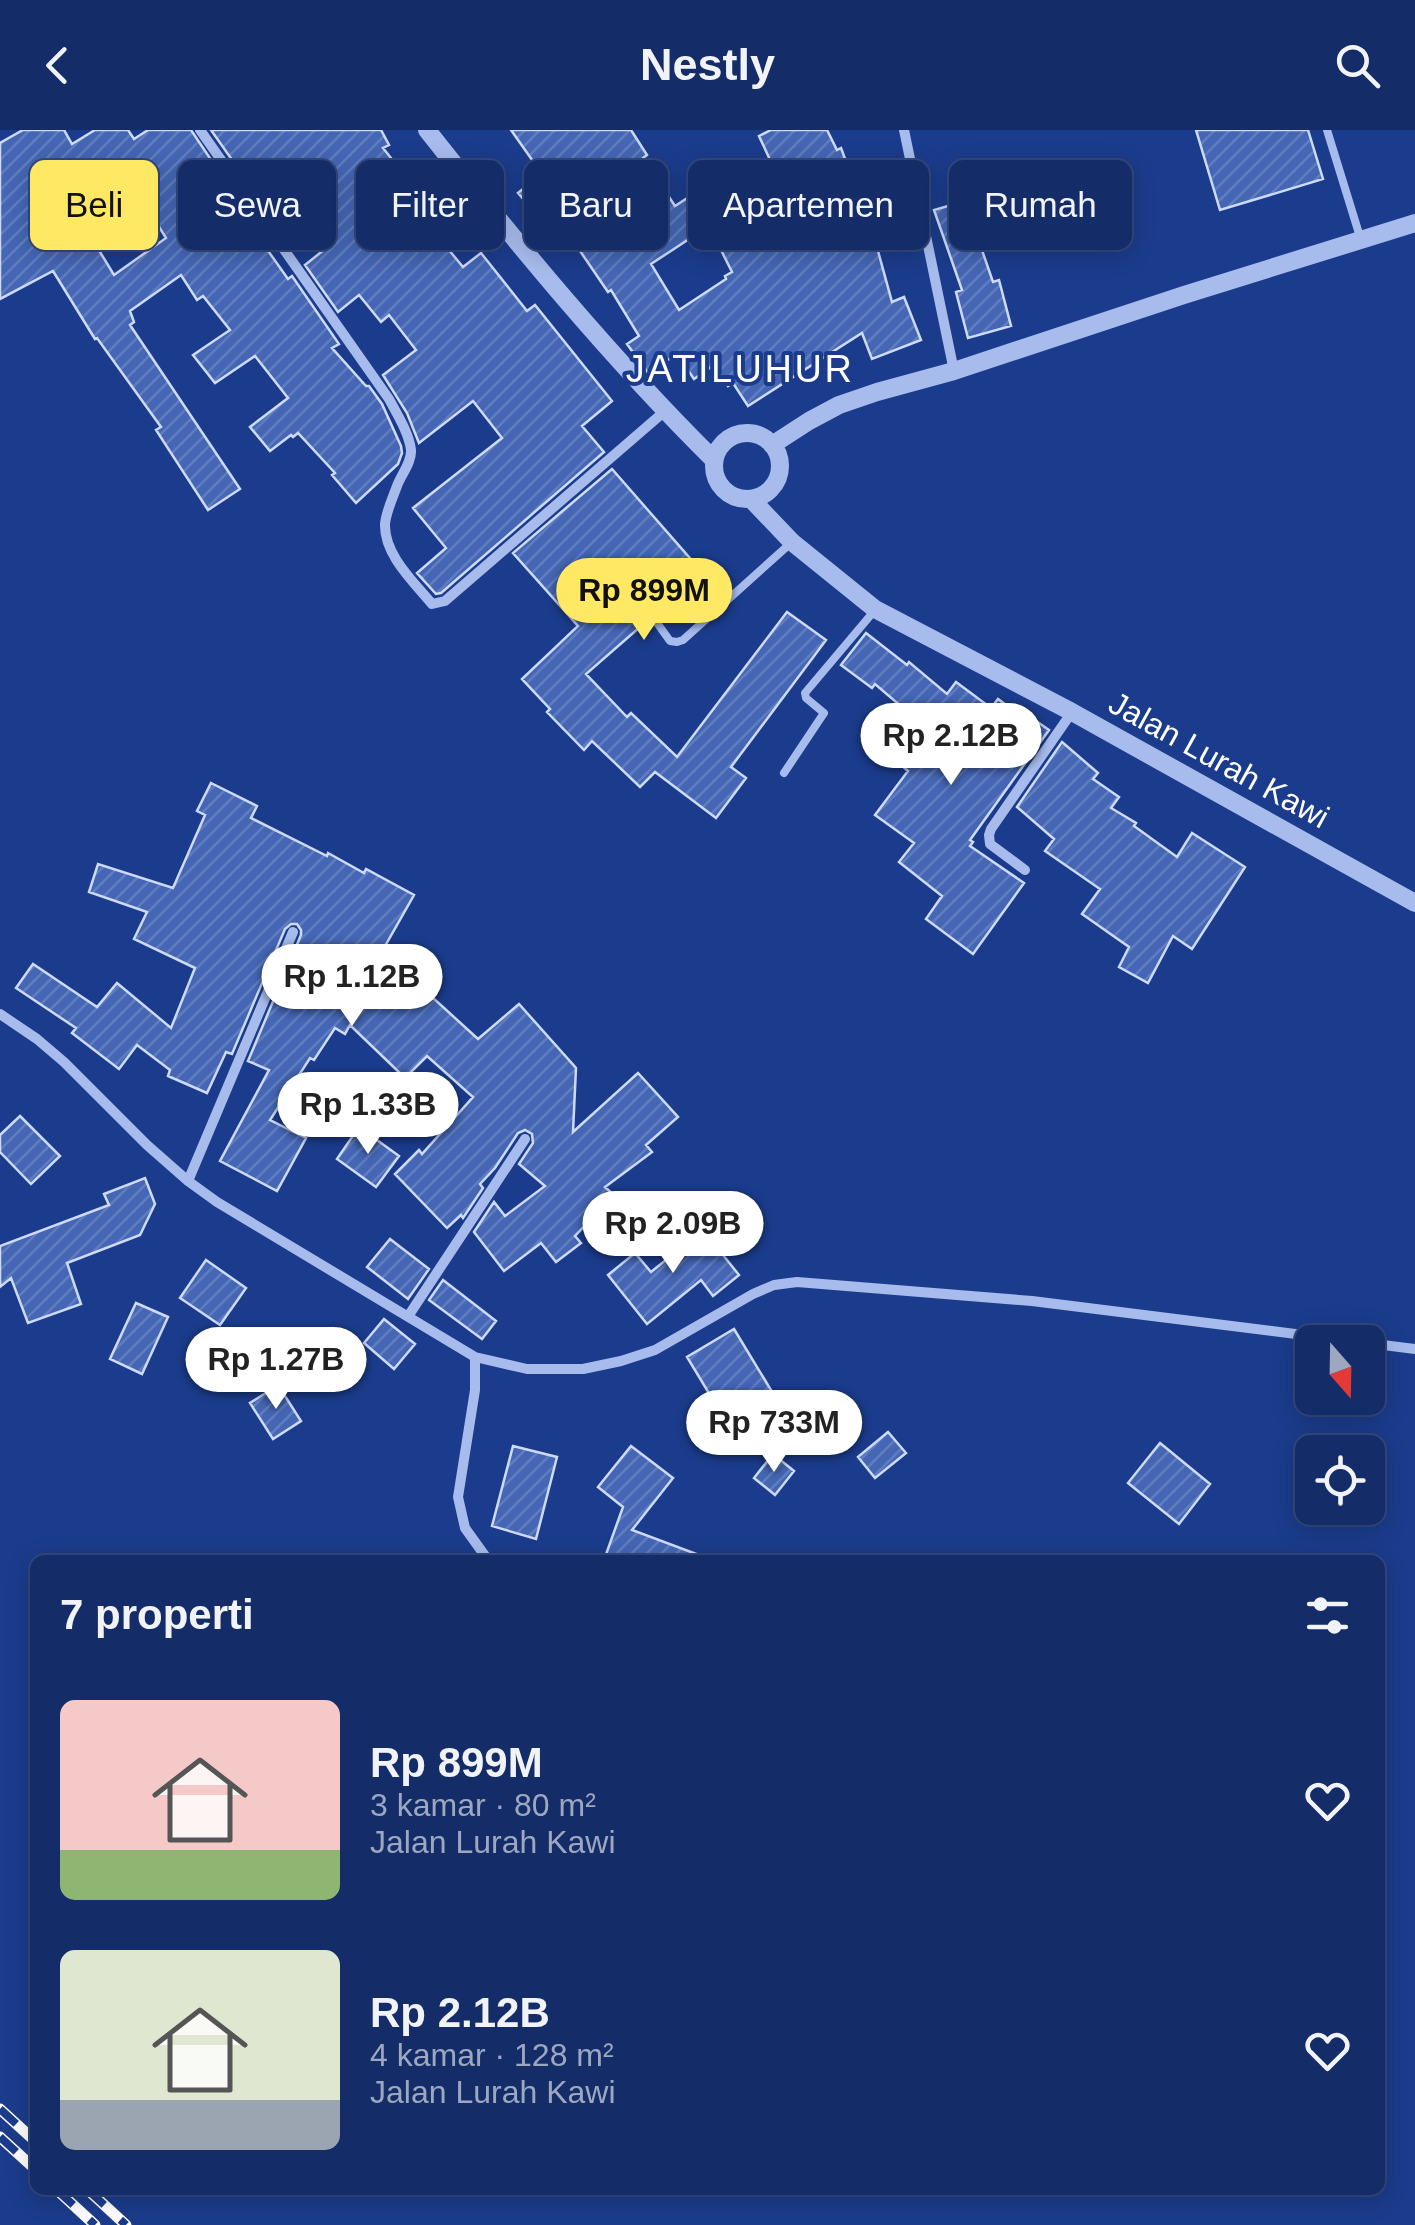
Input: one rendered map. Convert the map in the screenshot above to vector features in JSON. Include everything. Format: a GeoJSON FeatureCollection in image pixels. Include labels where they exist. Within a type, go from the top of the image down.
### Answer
{"type":"FeatureCollection","features":[{"type":"Feature","properties":{"kind":"street"},"geometry":{"type":"LineString","coordinates":[[200,130],[390,399],[411,456],[385,522],[387,534],[400,566],[432,604],[445,601],[665,411]]}},
{"type":"Feature","properties":{"kind":"street"},"geometry":{"type":"LineString","coordinates":[[426,130],[593,332],[714,460]]}},
{"type":"Feature","properties":{"kind":"street"},"geometry":{"type":"LineString","coordinates":[[904,130],[954,371]]}},
{"type":"Feature","properties":{"kind":"street"},"geometry":{"type":"LineString","coordinates":[[772,445],[808,421],[877,392],[954,371],[1415,223]]}},
{"type":"Feature","properties":{"kind":"street"},"geometry":{"type":"LineString","coordinates":[[738,434],[757,435],[772,445],[779,460],[778,478],[768,492],[751,499],[736,497],[723,489],[715,476],[714,460],[722,444],[738,434]]}},
{"type":"Feature","properties":{"kind":"street","name":"Jalan Lurah Kawi"},"geometry":{"type":"LineString","coordinates":[[751,499],[792,542],[875,610],[1072,712],[1415,904]]}},
{"type":"Feature","properties":{"kind":"street"},"geometry":{"type":"LineString","coordinates":[[1025,870],[990,844],[990,829],[1072,712]]}},
{"type":"Feature","properties":{"kind":"street"},"geometry":{"type":"LineString","coordinates":[[188,1181],[293,932]]}},
{"type":"Feature","properties":{"kind":"street"},"geometry":{"type":"LineString","coordinates":[[0,1014],[64,1062],[146,1145],[188,1181],[275,1238],[475,1357],[527,1370],[583,1368],[656,1350],[753,1294],[774,1285],[797,1282],[1032,1301],[1415,1349]]}},
{"type":"Feature","properties":{"kind":"street"},"geometry":{"type":"LineString","coordinates":[[409,1315],[525,1139]]}},
{"type":"Feature","properties":{"kind":"street"},"geometry":{"type":"LineString","coordinates":[[475,1357],[458,1498],[465,1528],[484,1555]]}},
{"type":"Feature","properties":{"kind":"lane"},"geometry":{"type":"LineString","coordinates":[[1328,130],[1361,241]]}},
{"type":"Feature","properties":{"kind":"lane"},"geometry":{"type":"LineString","coordinates":[[655,620],[670,641],[683,640],[792,542]]}},
{"type":"Feature","properties":{"kind":"lane"},"geometry":{"type":"LineString","coordinates":[[784,773],[824,713],[805,693],[875,610]]}},
{"type":"Feature","properties":{"kind":"building"},"geometry":{"type":"Polygon","coordinates":[[[23,130],[64,130],[72,144],[95,130],[128,130],[134,139],[148,130],[191,130],[211,160],[178,160],[178,250],[267,250],[288,279],[292,276],[339,344],[332,348],[382,404],[401,446],[398,464],[356,503],[298,433],[270,451],[250,427],[288,398],[255,356],[215,383],[193,355],[230,330],[203,296],[197,300],[181,275],[130,311],[134,322],[130,325],[240,489],[208,510],[156,430],[161,427],[95,339],[53,271],[0,299],[0,143],[23,130]]]}},
{"type":"Feature","properties":{"kind":"building"},"geometry":{"type":"Polygon","coordinates":[[[211,130],[381,130],[389,145],[383,148],[393,160],[356,160],[356,250],[449,250],[463,267],[481,253],[527,311],[535,305],[612,401],[582,426],[604,452],[441,593],[436,594],[417,573],[446,548],[413,508],[502,438],[473,401],[419,443],[407,413],[383,375],[416,350],[389,315],[381,322],[359,295],[338,312],[305,265],[324,250],[336,250],[336,160],[232,160],[211,130]]]}},
{"type":"Feature","properties":{"kind":"building"},"geometry":{"type":"Polygon","coordinates":[[[511,130],[631,130],[647,155],[532,160],[511,130]]]}},
{"type":"Feature","properties":{"kind":"building"},"geometry":{"type":"Polygon","coordinates":[[[771,130],[827,130],[837,150],[841,148],[846,160],[770,160],[759,136],[771,130]]]}},
{"type":"Feature","properties":{"kind":"building"},"geometry":{"type":"Polygon","coordinates":[[[1196,130],[1308,130],[1323,179],[1220,210],[1196,130]]]}},
{"type":"Feature","properties":{"kind":"building"},"geometry":{"type":"Polygon","coordinates":[[[668,196],[675,206],[688,198],[688,240],[651,264],[679,310],[732,272],[721,250],[878,250],[892,302],[904,297],[921,340],[872,359],[862,333],[748,406],[733,383],[728,386],[714,365],[694,379],[677,354],[648,373],[627,344],[639,336],[611,290],[608,292],[579,250],[668,250],[668,196]]]}},
{"type":"Feature","properties":{"kind":"building"},"geometry":{"type":"Polygon","coordinates":[[[949,206],[949,250],[982,250],[993,282],[999,280],[1011,326],[968,338],[956,292],[962,290],[934,210],[949,206]]]}},
{"type":"Feature","properties":{"kind":"building"},"geometry":{"type":"Polygon","coordinates":[[[612,469],[702,572],[586,674],[627,717],[631,713],[677,757],[787,612],[826,640],[731,767],[746,778],[716,818],[655,772],[640,787],[592,741],[584,750],[522,679],[578,626],[513,553],[612,469]]]}},
{"type":"Feature","properties":{"kind":"building"},"geometry":{"type":"Polygon","coordinates":[[[866,633],[947,694],[956,682],[991,708],[998,699],[1049,730],[970,840],[970,846],[1024,883],[973,954],[926,919],[942,896],[899,862],[914,843],[875,815],[908,771],[895,760],[923,725],[875,684],[872,688],[841,665],[866,633]]]}},
{"type":"Feature","properties":{"kind":"building"},"geometry":{"type":"Polygon","coordinates":[[[1062,742],[1098,773],[1093,779],[1119,797],[1111,808],[1177,857],[1192,833],[1245,867],[1192,949],[1173,936],[1148,983],[1119,967],[1129,947],[1082,914],[1100,889],[1045,851],[1054,839],[1017,807],[1062,742]]]}},
{"type":"Feature","properties":{"kind":"building"},"geometry":{"type":"Polygon","coordinates":[[[211,783],[257,806],[251,818],[364,873],[366,869],[414,895],[380,955],[397,965],[478,1039],[519,1004],[576,1068],[573,1132],[638,1073],[678,1117],[646,1145],[652,1152],[605,1187],[614,1195],[575,1236],[581,1243],[556,1262],[541,1243],[504,1271],[474,1232],[494,1202],[505,1216],[545,1186],[519,1164],[533,1143],[532,1134],[525,1130],[518,1133],[480,1184],[483,1188],[463,1218],[461,1215],[447,1228],[395,1174],[419,1150],[422,1154],[473,1097],[427,1056],[405,1078],[350,1025],[345,1034],[335,1028],[314,1060],[310,1058],[270,1120],[306,1138],[277,1191],[220,1161],[269,1070],[248,1061],[301,935],[297,924],[285,929],[232,1054],[226,1052],[207,1093],[168,1076],[170,1070],[137,1045],[119,1069],[72,1033],[76,1028],[16,988],[33,964],[97,1007],[117,983],[171,1028],[195,968],[134,939],[147,912],[89,892],[98,864],[173,888],[205,815],[197,811],[211,783]]]}},
{"type":"Feature","properties":{"kind":"building"},"geometry":{"type":"Polygon","coordinates":[[[20,1116],[60,1156],[31,1184],[0,1152],[0,1135],[20,1116]]]}},
{"type":"Feature","properties":{"kind":"building"},"geometry":{"type":"Polygon","coordinates":[[[359,1127],[399,1156],[376,1187],[337,1159],[359,1127]]]}},
{"type":"Feature","properties":{"kind":"building"},"geometry":{"type":"Polygon","coordinates":[[[145,1178],[155,1204],[140,1235],[67,1263],[81,1304],[28,1323],[11,1278],[0,1287],[0,1246],[109,1205],[104,1194],[145,1178]]]}},
{"type":"Feature","properties":{"kind":"building"},"geometry":{"type":"Polygon","coordinates":[[[703,1230],[739,1275],[713,1296],[701,1280],[647,1324],[608,1275],[635,1253],[651,1272],[703,1230]]]}},
{"type":"Feature","properties":{"kind":"building"},"geometry":{"type":"Polygon","coordinates":[[[390,1239],[429,1269],[408,1299],[367,1267],[390,1239]]]}},
{"type":"Feature","properties":{"kind":"building"},"geometry":{"type":"Polygon","coordinates":[[[206,1260],[246,1288],[220,1325],[180,1298],[206,1260]]]}},
{"type":"Feature","properties":{"kind":"building"},"geometry":{"type":"Polygon","coordinates":[[[443,1280],[496,1321],[482,1339],[429,1300],[443,1280]]]}},
{"type":"Feature","properties":{"kind":"building"},"geometry":{"type":"Polygon","coordinates":[[[136,1303],[168,1317],[142,1374],[110,1359],[136,1303]]]}},
{"type":"Feature","properties":{"kind":"building"},"geometry":{"type":"Polygon","coordinates":[[[384,1319],[415,1344],[394,1369],[364,1343],[384,1319]]]}},
{"type":"Feature","properties":{"kind":"building"},"geometry":{"type":"Polygon","coordinates":[[[734,1329],[780,1405],[733,1433],[687,1357],[734,1329]]]}},
{"type":"Feature","properties":{"kind":"building"},"geometry":{"type":"Polygon","coordinates":[[[278,1385],[301,1421],[273,1439],[250,1403],[278,1385]]]}},
{"type":"Feature","properties":{"kind":"building"},"geometry":{"type":"Polygon","coordinates":[[[888,1432],[906,1453],[875,1478],[858,1457],[888,1432]]]}},
{"type":"Feature","properties":{"kind":"building"},"geometry":{"type":"Polygon","coordinates":[[[1160,1443],[1210,1484],[1179,1524],[1128,1483],[1160,1443]]]}},
{"type":"Feature","properties":{"kind":"building"},"geometry":{"type":"Polygon","coordinates":[[[513,1446],[557,1457],[536,1539],[492,1526],[513,1446]]]}},
{"type":"Feature","properties":{"kind":"building"},"geometry":{"type":"Polygon","coordinates":[[[631,1446],[673,1478],[632,1530],[699,1555],[606,1555],[623,1507],[598,1487],[631,1446]]]}},
{"type":"Feature","properties":{"kind":"building"},"geometry":{"type":"Polygon","coordinates":[[[773,1454],[794,1471],[775,1495],[754,1478],[773,1454]]]}},
{"type":"Feature","properties":{"kind":"railway"},"geometry":{"type":"LineString","coordinates":[[0,2109],[30,2136]]}},
{"type":"Feature","properties":{"kind":"railway"},"geometry":{"type":"LineString","coordinates":[[0,2137],[30,2164]]}},
{"type":"Feature","properties":{"kind":"railway"},"geometry":{"type":"LineString","coordinates":[[62,2195],[95,2225]]}},
{"type":"Feature","properties":{"kind":"railway"},"geometry":{"type":"LineString","coordinates":[[93,2195],[126,2225]]}},
{"type":"Feature","properties":{"kind":"district","name":"JATILUHUR"},"geometry":{"type":"Point","coordinates":[740,369]}}]}
